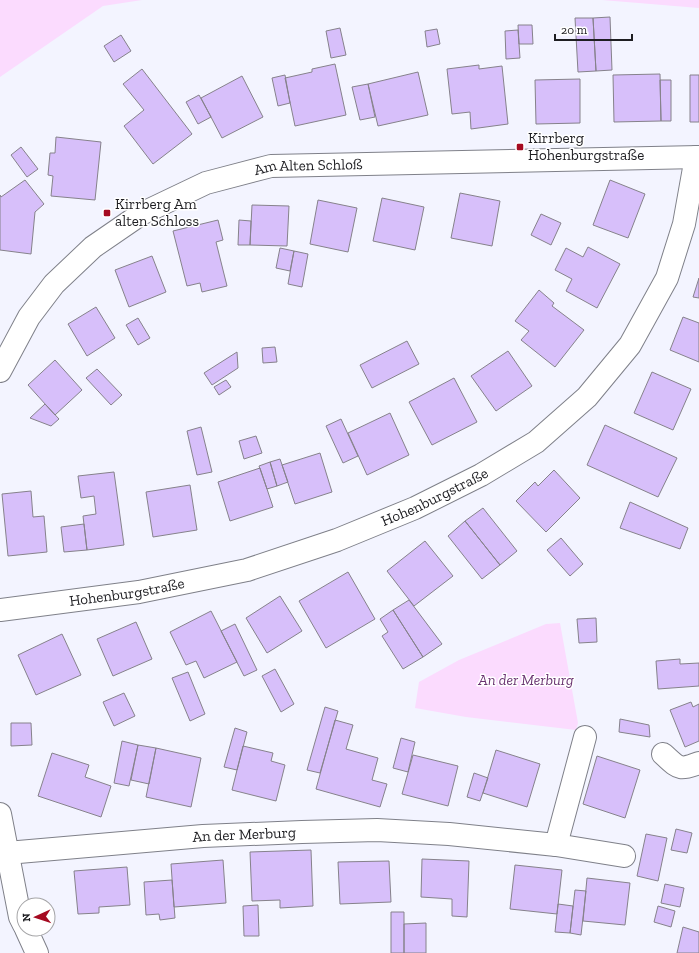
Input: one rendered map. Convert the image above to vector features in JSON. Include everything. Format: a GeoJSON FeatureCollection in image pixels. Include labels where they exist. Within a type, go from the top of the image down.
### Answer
{"type":"FeatureCollection","features":[{"type":"Feature","properties":{"kind":"street","name":"Am Alten Schloß"},"geometry":{"type":"LineString","coordinates":[[0,371],[29,317],[54,284],[93,247],[141,214],[206,183],[271,166],[698,158]]}},
{"type":"Feature","properties":{"kind":"street","name":"Hohenburgstraße"},"geometry":{"type":"LineString","coordinates":[[0,610],[139,592],[248,570],[337,540],[415,508],[481,475],[536,442],[587,397],[630,345],[667,278],[684,224],[698,158]]}},
{"type":"Feature","properties":{"kind":"street"},"geometry":{"type":"LineString","coordinates":[[556,845],[585,737]]}},
{"type":"Feature","properties":{"kind":"street"},"geometry":{"type":"LineString","coordinates":[[663,754],[679,767],[686,768],[699,762]]}},
{"type":"Feature","properties":{"kind":"street"},"geometry":{"type":"LineString","coordinates":[[0,814],[16,897]]}},
{"type":"Feature","properties":{"kind":"street","name":"An der Merburg"},"geometry":{"type":"LineString","coordinates":[[7,852],[204,836],[377,830],[449,834],[556,845],[624,856]]}},
{"type":"Feature","properties":{"kind":"street"},"geometry":{"type":"LineString","coordinates":[[30,937],[37,953]]}},
{"type":"Feature","properties":{"kind":"green space"},"geometry":{"type":"Polygon","coordinates":[[[0,0],[142,0],[103,6],[0,77],[0,0]]]}},
{"type":"Feature","properties":{"kind":"green space"},"geometry":{"type":"Polygon","coordinates":[[[602,0],[699,0],[699,8],[614,1],[602,0]]]}},
{"type":"Feature","properties":{"kind":"green space","name":"An der Merburg"},"geometry":{"type":"Polygon","coordinates":[[[560,623],[578,723],[576,730],[466,717],[415,708],[419,682],[459,660],[546,624],[560,623]]]}},
{"type":"Feature","properties":{"kind":"building"},"geometry":{"type":"Polygon","coordinates":[[[610,17],[612,70],[596,71],[593,18],[610,17]]]}},
{"type":"Feature","properties":{"kind":"building"},"geometry":{"type":"Polygon","coordinates":[[[575,18],[593,18],[596,71],[578,72],[575,18]]]}},
{"type":"Feature","properties":{"kind":"building"},"geometry":{"type":"Polygon","coordinates":[[[518,25],[532,25],[533,44],[519,44],[518,25]]]}},
{"type":"Feature","properties":{"kind":"building"},"geometry":{"type":"Polygon","coordinates":[[[340,28],[346,55],[331,58],[326,31],[340,28]]]}},
{"type":"Feature","properties":{"kind":"building"},"geometry":{"type":"Polygon","coordinates":[[[437,29],[440,44],[427,47],[425,31],[437,29]]]}},
{"type":"Feature","properties":{"kind":"building"},"geometry":{"type":"Polygon","coordinates":[[[518,30],[520,58],[506,59],[505,31],[518,30]]]}},
{"type":"Feature","properties":{"kind":"building"},"geometry":{"type":"Polygon","coordinates":[[[121,35],[131,51],[114,62],[104,46],[121,35]]]}},
{"type":"Feature","properties":{"kind":"building"},"geometry":{"type":"Polygon","coordinates":[[[335,64],[346,115],[295,126],[285,78],[312,72],[312,69],[335,64]]]}},
{"type":"Feature","properties":{"kind":"building"},"geometry":{"type":"Polygon","coordinates":[[[479,65],[479,69],[502,66],[508,124],[471,129],[470,112],[452,114],[447,69],[479,65]]]}},
{"type":"Feature","properties":{"kind":"building"},"geometry":{"type":"Polygon","coordinates":[[[142,69],[192,134],[153,164],[124,126],[144,110],[123,84],[142,69]]]}},
{"type":"Feature","properties":{"kind":"building"},"geometry":{"type":"Polygon","coordinates":[[[418,72],[428,115],[378,126],[368,84],[418,72]]]}},
{"type":"Feature","properties":{"kind":"building"},"geometry":{"type":"Polygon","coordinates":[[[660,74],[661,121],[614,122],[613,75],[660,74]]]}},
{"type":"Feature","properties":{"kind":"building"},"geometry":{"type":"Polygon","coordinates":[[[285,75],[290,103],[278,106],[272,78],[285,75]]]}},
{"type":"Feature","properties":{"kind":"building"},"geometry":{"type":"Polygon","coordinates":[[[690,75],[699,75],[699,122],[690,122],[690,75]]]}},
{"type":"Feature","properties":{"kind":"building"},"geometry":{"type":"Polygon","coordinates":[[[242,76],[263,117],[222,138],[201,98],[242,76]]]}},
{"type":"Feature","properties":{"kind":"building"},"geometry":{"type":"Polygon","coordinates":[[[580,79],[580,123],[536,124],[535,80],[580,79]]]}},
{"type":"Feature","properties":{"kind":"building"},"geometry":{"type":"Polygon","coordinates":[[[660,80],[671,80],[671,121],[661,121],[660,80]]]}},
{"type":"Feature","properties":{"kind":"building"},"geometry":{"type":"Polygon","coordinates":[[[368,84],[375,117],[360,120],[352,87],[368,84]]]}},
{"type":"Feature","properties":{"kind":"building"},"geometry":{"type":"Polygon","coordinates":[[[199,95],[211,117],[198,124],[186,102],[199,95]]]}},
{"type":"Feature","properties":{"kind":"building"},"geometry":{"type":"Polygon","coordinates":[[[56,137],[101,142],[95,200],[51,196],[53,176],[48,175],[50,153],[55,153],[56,137]]]}},
{"type":"Feature","properties":{"kind":"building"},"geometry":{"type":"Polygon","coordinates":[[[21,147],[38,169],[27,177],[11,155],[21,147]]]}},
{"type":"Feature","properties":{"kind":"building"},"geometry":{"type":"Polygon","coordinates":[[[25,180],[44,204],[35,212],[31,254],[0,250],[0,195],[1,197],[25,180]]]}},
{"type":"Feature","properties":{"kind":"building"},"geometry":{"type":"Polygon","coordinates":[[[610,180],[645,194],[628,238],[593,225],[610,180]]]}},
{"type":"Feature","properties":{"kind":"building"},"geometry":{"type":"Polygon","coordinates":[[[460,193],[500,201],[492,246],[451,238],[460,193]]]}},
{"type":"Feature","properties":{"kind":"building"},"geometry":{"type":"Polygon","coordinates":[[[382,198],[424,207],[415,250],[373,241],[382,198]]]}},
{"type":"Feature","properties":{"kind":"building"},"geometry":{"type":"Polygon","coordinates":[[[318,200],[357,208],[348,252],[310,244],[318,200]]]}},
{"type":"Feature","properties":{"kind":"building"},"geometry":{"type":"Polygon","coordinates":[[[252,205],[289,206],[287,246],[250,245],[252,205]]]}},
{"type":"Feature","properties":{"kind":"building"},"geometry":{"type":"Polygon","coordinates":[[[541,214],[561,223],[551,245],[531,235],[541,214]]]}},
{"type":"Feature","properties":{"kind":"building"},"geometry":{"type":"Polygon","coordinates":[[[218,220],[223,240],[216,242],[227,286],[202,292],[200,283],[187,286],[173,231],[218,220]]]}},
{"type":"Feature","properties":{"kind":"building"},"geometry":{"type":"Polygon","coordinates":[[[239,220],[251,221],[250,245],[238,245],[239,220]]]}},
{"type":"Feature","properties":{"kind":"building"},"geometry":{"type":"Polygon","coordinates":[[[588,247],[620,264],[597,308],[566,291],[572,279],[555,270],[566,248],[583,257],[588,247]]]}},
{"type":"Feature","properties":{"kind":"building"},"geometry":{"type":"Polygon","coordinates":[[[280,248],[294,251],[290,271],[276,268],[280,248]]]}},
{"type":"Feature","properties":{"kind":"building"},"geometry":{"type":"Polygon","coordinates":[[[294,251],[308,254],[302,287],[288,284],[294,251]]]}},
{"type":"Feature","properties":{"kind":"building"},"geometry":{"type":"Polygon","coordinates":[[[152,256],[166,292],[129,307],[115,270],[152,256]]]}},
{"type":"Feature","properties":{"kind":"building"},"geometry":{"type":"Polygon","coordinates":[[[699,278],[699,298],[693,297],[699,278]]]}},
{"type":"Feature","properties":{"kind":"building"},"geometry":{"type":"Polygon","coordinates":[[[539,290],[554,303],[552,306],[584,330],[555,367],[521,340],[529,331],[515,321],[539,290]]]}},
{"type":"Feature","properties":{"kind":"building"},"geometry":{"type":"Polygon","coordinates":[[[96,307],[115,338],[87,356],[68,324],[96,307]]]}},
{"type":"Feature","properties":{"kind":"building"},"geometry":{"type":"Polygon","coordinates":[[[683,317],[699,323],[699,362],[670,350],[683,317]]]}},
{"type":"Feature","properties":{"kind":"building"},"geometry":{"type":"Polygon","coordinates":[[[138,318],[150,338],[138,345],[126,325],[138,318]]]}},
{"type":"Feature","properties":{"kind":"building"},"geometry":{"type":"Polygon","coordinates":[[[407,341],[419,364],[372,388],[360,365],[407,341]]]}},
{"type":"Feature","properties":{"kind":"building"},"geometry":{"type":"Polygon","coordinates":[[[275,347],[277,362],[263,363],[262,348],[275,347]]]}},
{"type":"Feature","properties":{"kind":"building"},"geometry":{"type":"Polygon","coordinates":[[[508,351],[532,386],[496,411],[471,376],[508,351]]]}},
{"type":"Feature","properties":{"kind":"building"},"geometry":{"type":"Polygon","coordinates":[[[237,352],[238,368],[212,385],[204,373],[237,352]]]}},
{"type":"Feature","properties":{"kind":"building"},"geometry":{"type":"Polygon","coordinates":[[[55,360],[82,390],[55,415],[28,385],[55,360]]]}},
{"type":"Feature","properties":{"kind":"building"},"geometry":{"type":"Polygon","coordinates":[[[97,369],[122,395],[111,405],[86,378],[97,369]]]}},
{"type":"Feature","properties":{"kind":"building"},"geometry":{"type":"Polygon","coordinates":[[[652,372],[691,389],[673,430],[634,413],[652,372]]]}},
{"type":"Feature","properties":{"kind":"building"},"geometry":{"type":"Polygon","coordinates":[[[454,378],[477,422],[432,445],[409,402],[454,378]]]}},
{"type":"Feature","properties":{"kind":"building"},"geometry":{"type":"Polygon","coordinates":[[[226,380],[231,387],[219,395],[214,387],[226,380]]]}},
{"type":"Feature","properties":{"kind":"building"},"geometry":{"type":"Polygon","coordinates":[[[45,404],[59,419],[51,426],[30,418],[45,404]]]}},
{"type":"Feature","properties":{"kind":"building"},"geometry":{"type":"Polygon","coordinates":[[[390,413],[409,455],[367,475],[348,433],[390,413]]]}},
{"type":"Feature","properties":{"kind":"building"},"geometry":{"type":"Polygon","coordinates":[[[341,419],[358,456],[343,463],[326,426],[341,419]]]}},
{"type":"Feature","properties":{"kind":"building"},"geometry":{"type":"Polygon","coordinates":[[[605,425],[677,458],[658,497],[587,465],[605,425]]]}},
{"type":"Feature","properties":{"kind":"building"},"geometry":{"type":"Polygon","coordinates":[[[201,427],[212,472],[197,475],[187,431],[201,427]]]}},
{"type":"Feature","properties":{"kind":"building"},"geometry":{"type":"Polygon","coordinates":[[[256,436],[262,453],[244,459],[239,441],[256,436]]]}},
{"type":"Feature","properties":{"kind":"building"},"geometry":{"type":"Polygon","coordinates":[[[320,453],[332,492],[295,504],[282,465],[320,453]]]}},
{"type":"Feature","properties":{"kind":"building"},"geometry":{"type":"Polygon","coordinates":[[[280,459],[288,482],[277,486],[270,462],[280,459]]]}},
{"type":"Feature","properties":{"kind":"building"},"geometry":{"type":"Polygon","coordinates":[[[270,462],[277,486],[267,489],[259,466],[270,462]]]}},
{"type":"Feature","properties":{"kind":"building"},"geometry":{"type":"Polygon","coordinates":[[[260,468],[273,507],[230,521],[218,482],[260,468]]]}},
{"type":"Feature","properties":{"kind":"building"},"geometry":{"type":"Polygon","coordinates":[[[554,470],[580,498],[546,532],[516,501],[535,482],[538,486],[554,470]]]}},
{"type":"Feature","properties":{"kind":"building"},"geometry":{"type":"Polygon","coordinates":[[[114,472],[124,545],[87,550],[83,516],[96,514],[94,496],[81,498],[78,476],[114,472]]]}},
{"type":"Feature","properties":{"kind":"building"},"geometry":{"type":"Polygon","coordinates":[[[190,485],[197,530],[153,537],[146,492],[190,485]]]}},
{"type":"Feature","properties":{"kind":"building"},"geometry":{"type":"Polygon","coordinates":[[[31,491],[33,517],[44,516],[47,552],[8,556],[2,494],[31,491]]]}},
{"type":"Feature","properties":{"kind":"building"},"geometry":{"type":"Polygon","coordinates":[[[630,502],[688,528],[680,549],[620,528],[630,502]]]}},
{"type":"Feature","properties":{"kind":"building"},"geometry":{"type":"Polygon","coordinates":[[[483,508],[517,551],[500,565],[465,521],[483,508]]]}},
{"type":"Feature","properties":{"kind":"building"},"geometry":{"type":"Polygon","coordinates":[[[465,521],[500,565],[482,579],[448,536],[465,521]]]}},
{"type":"Feature","properties":{"kind":"building"},"geometry":{"type":"Polygon","coordinates":[[[84,524],[87,550],[64,552],[61,527],[84,524]]]}},
{"type":"Feature","properties":{"kind":"building"},"geometry":{"type":"Polygon","coordinates":[[[561,538],[583,564],[570,576],[547,550],[561,538]]]}},
{"type":"Feature","properties":{"kind":"building"},"geometry":{"type":"Polygon","coordinates":[[[425,541],[453,576],[414,606],[387,571],[425,541]]]}},
{"type":"Feature","properties":{"kind":"building"},"geometry":{"type":"Polygon","coordinates":[[[348,572],[375,619],[326,648],[299,601],[348,572]]]}},
{"type":"Feature","properties":{"kind":"building"},"geometry":{"type":"Polygon","coordinates":[[[280,596],[302,631],[267,653],[246,618],[280,596]]]}},
{"type":"Feature","properties":{"kind":"building"},"geometry":{"type":"Polygon","coordinates":[[[409,600],[442,644],[423,657],[393,610],[409,600]]]}},
{"type":"Feature","properties":{"kind":"building"},"geometry":{"type":"Polygon","coordinates":[[[393,610],[423,657],[403,669],[382,636],[388,632],[380,619],[393,610]]]}},
{"type":"Feature","properties":{"kind":"building"},"geometry":{"type":"Polygon","coordinates":[[[211,611],[237,662],[204,678],[196,661],[186,665],[170,632],[211,611]]]}},
{"type":"Feature","properties":{"kind":"building"},"geometry":{"type":"Polygon","coordinates":[[[596,618],[597,642],[579,643],[577,619],[596,618]]]}},
{"type":"Feature","properties":{"kind":"building"},"geometry":{"type":"Polygon","coordinates":[[[136,622],[152,659],[113,676],[97,639],[136,622]]]}},
{"type":"Feature","properties":{"kind":"building"},"geometry":{"type":"Polygon","coordinates":[[[235,624],[257,670],[244,676],[221,631],[235,624]]]}},
{"type":"Feature","properties":{"kind":"building"},"geometry":{"type":"Polygon","coordinates":[[[62,634],[81,675],[36,695],[18,655],[62,634]]]}},
{"type":"Feature","properties":{"kind":"building"},"geometry":{"type":"Polygon","coordinates":[[[680,659],[680,664],[699,663],[699,686],[658,689],[656,661],[680,659]]]}},
{"type":"Feature","properties":{"kind":"building"},"geometry":{"type":"Polygon","coordinates":[[[275,669],[294,704],[281,712],[262,676],[275,669]]]}},
{"type":"Feature","properties":{"kind":"building"},"geometry":{"type":"Polygon","coordinates":[[[188,672],[205,714],[190,721],[172,678],[188,672]]]}},
{"type":"Feature","properties":{"kind":"building"},"geometry":{"type":"Polygon","coordinates":[[[124,693],[135,716],[114,726],[103,702],[124,693]]]}},
{"type":"Feature","properties":{"kind":"building"},"geometry":{"type":"Polygon","coordinates":[[[691,702],[693,707],[699,704],[699,741],[685,747],[670,710],[691,702]]]}},
{"type":"Feature","properties":{"kind":"building"},"geometry":{"type":"Polygon","coordinates":[[[325,707],[338,711],[320,773],[307,770],[325,707]]]}},
{"type":"Feature","properties":{"kind":"building"},"geometry":{"type":"Polygon","coordinates":[[[620,719],[649,725],[650,737],[619,732],[620,719]]]}},
{"type":"Feature","properties":{"kind":"building"},"geometry":{"type":"Polygon","coordinates":[[[335,720],[353,725],[346,749],[378,758],[372,780],[387,784],[380,807],[316,789],[335,720]]]}},
{"type":"Feature","properties":{"kind":"building"},"geometry":{"type":"Polygon","coordinates":[[[11,723],[31,723],[32,745],[11,746],[11,723]]]}},
{"type":"Feature","properties":{"kind":"building"},"geometry":{"type":"Polygon","coordinates":[[[235,728],[247,732],[237,770],[224,767],[235,728]]]}},
{"type":"Feature","properties":{"kind":"building"},"geometry":{"type":"Polygon","coordinates":[[[401,738],[415,742],[408,772],[393,768],[401,738]]]}},
{"type":"Feature","properties":{"kind":"building"},"geometry":{"type":"Polygon","coordinates":[[[122,741],[138,745],[129,786],[114,783],[122,741]]]}},
{"type":"Feature","properties":{"kind":"building"},"geometry":{"type":"Polygon","coordinates":[[[138,745],[156,748],[149,784],[131,780],[138,745]]]}},
{"type":"Feature","properties":{"kind":"building"},"geometry":{"type":"Polygon","coordinates":[[[243,746],[273,753],[271,761],[285,765],[276,801],[232,790],[243,746]]]}},
{"type":"Feature","properties":{"kind":"building"},"geometry":{"type":"Polygon","coordinates":[[[156,748],[201,758],[191,807],[146,797],[156,748]]]}},
{"type":"Feature","properties":{"kind":"building"},"geometry":{"type":"Polygon","coordinates":[[[496,750],[540,764],[527,807],[483,793],[496,750]]]}},
{"type":"Feature","properties":{"kind":"building"},"geometry":{"type":"Polygon","coordinates":[[[52,753],[89,765],[85,777],[111,786],[101,817],[38,796],[52,753]]]}},
{"type":"Feature","properties":{"kind":"building"},"geometry":{"type":"Polygon","coordinates":[[[413,755],[458,766],[448,806],[402,794],[413,755]]]}},
{"type":"Feature","properties":{"kind":"building"},"geometry":{"type":"Polygon","coordinates":[[[597,756],[640,770],[625,818],[583,804],[597,756]]]}},
{"type":"Feature","properties":{"kind":"building"},"geometry":{"type":"Polygon","coordinates":[[[474,773],[488,778],[480,801],[467,797],[474,773]]]}},
{"type":"Feature","properties":{"kind":"building"},"geometry":{"type":"Polygon","coordinates":[[[676,829],[692,833],[687,853],[671,850],[676,829]]]}},
{"type":"Feature","properties":{"kind":"building"},"geometry":{"type":"Polygon","coordinates":[[[646,834],[667,838],[658,881],[637,876],[646,834]]]}},
{"type":"Feature","properties":{"kind":"building"},"geometry":{"type":"Polygon","coordinates":[[[311,850],[313,906],[280,908],[280,900],[252,901],[250,852],[311,850]]]}},
{"type":"Feature","properties":{"kind":"building"},"geometry":{"type":"Polygon","coordinates":[[[422,859],[469,861],[467,917],[452,916],[452,899],[421,897],[422,859]]]}},
{"type":"Feature","properties":{"kind":"building"},"geometry":{"type":"Polygon","coordinates":[[[223,860],[226,903],[174,907],[171,864],[223,860]]]}},
{"type":"Feature","properties":{"kind":"building"},"geometry":{"type":"Polygon","coordinates":[[[389,861],[391,902],[340,904],[338,862],[389,861]]]}},
{"type":"Feature","properties":{"kind":"building"},"geometry":{"type":"Polygon","coordinates":[[[515,865],[562,870],[557,914],[510,909],[515,865]]]}},
{"type":"Feature","properties":{"kind":"building"},"geometry":{"type":"Polygon","coordinates":[[[127,867],[130,905],[99,907],[99,913],[78,914],[74,871],[127,867]]]}},
{"type":"Feature","properties":{"kind":"building"},"geometry":{"type":"Polygon","coordinates":[[[587,878],[630,883],[625,925],[583,921],[587,878]]]}},
{"type":"Feature","properties":{"kind":"building"},"geometry":{"type":"Polygon","coordinates":[[[172,880],[175,918],[160,920],[159,914],[146,915],[144,882],[172,880]]]}},
{"type":"Feature","properties":{"kind":"building"},"geometry":{"type":"Polygon","coordinates":[[[665,884],[684,888],[680,907],[661,903],[665,884]]]}},
{"type":"Feature","properties":{"kind":"building"},"geometry":{"type":"Polygon","coordinates":[[[575,890],[586,891],[581,935],[570,933],[575,890]]]}},
{"type":"Feature","properties":{"kind":"building"},"geometry":{"type":"Polygon","coordinates":[[[558,904],[573,906],[570,933],[555,932],[558,904]]]}},
{"type":"Feature","properties":{"kind":"building"},"geometry":{"type":"Polygon","coordinates":[[[258,905],[259,936],[244,936],[243,906],[258,905]]]}},
{"type":"Feature","properties":{"kind":"building"},"geometry":{"type":"Polygon","coordinates":[[[658,906],[675,911],[671,927],[654,922],[658,906]]]}},
{"type":"Feature","properties":{"kind":"building"},"geometry":{"type":"Polygon","coordinates":[[[391,912],[404,912],[404,953],[391,953],[391,912]]]}},
{"type":"Feature","properties":{"kind":"building"},"geometry":{"type":"Polygon","coordinates":[[[426,923],[426,953],[404,953],[404,924],[426,923]]]}},
{"type":"Feature","properties":{"kind":"building"},"geometry":{"type":"Polygon","coordinates":[[[683,927],[699,932],[699,953],[677,953],[683,927]]]}},
{"type":"Feature","properties":{"kind":"place","name":"Kirrberg Hohenburgstraße"},"geometry":{"type":"Point","coordinates":[520,147]}},
{"type":"Feature","properties":{"kind":"place","name":"Kirrberg Am alten Schloss"},"geometry":{"type":"Point","coordinates":[107,213]}}]}
